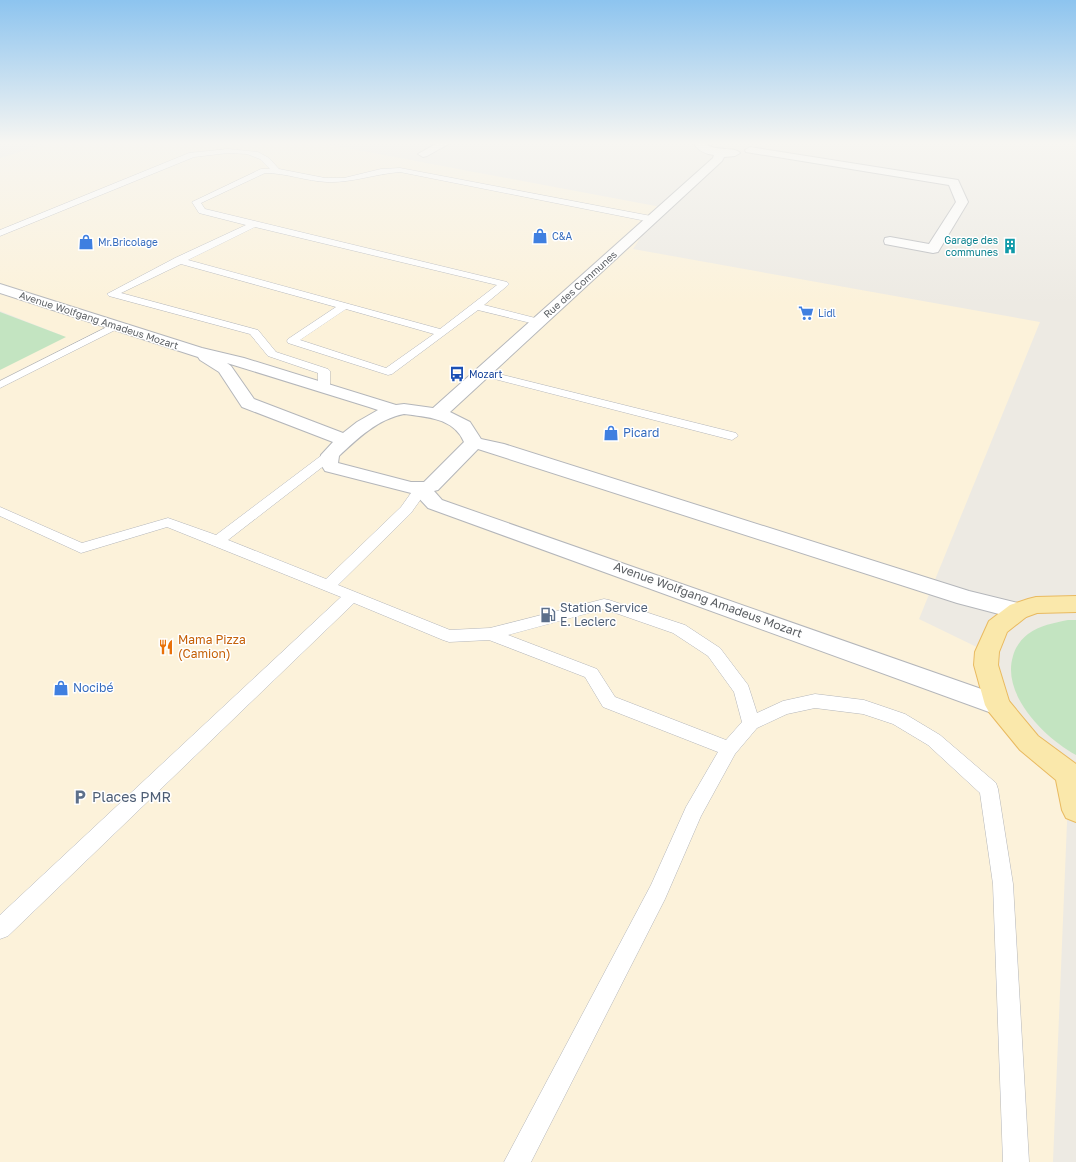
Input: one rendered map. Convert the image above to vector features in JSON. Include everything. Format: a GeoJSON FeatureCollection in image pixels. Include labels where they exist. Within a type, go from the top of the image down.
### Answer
{"type":"FeatureCollection","features":[{"type":"Feature","properties":{"kind":"main road"},"geometry":{"type":"LineString","coordinates":[[1076,604],[1036,605],[1018,611],[997,627],[987,652],[986,666],[998,705],[1029,743],[1073,775],[1076,810]]}},
{"type":"Feature","properties":{"kind":"street","name":"Rue des Communes"},"geometry":{"type":"LineString","coordinates":[[438,413],[676,196]]}},
{"type":"Feature","properties":{"kind":"street"},"geometry":{"type":"LineString","coordinates":[[890,241],[933,249],[962,202],[960,196]]}},
{"type":"Feature","properties":{"kind":"street","name":"Avenue Wolfgang Amadeus Mozart"},"geometry":{"type":"LineString","coordinates":[[0,288],[198,352],[238,361],[324,387],[392,410]]}},
{"type":"Feature","properties":{"kind":"street","name":"Avenue Wolfgang Amadeus Mozart"},"geometry":{"type":"LineString","coordinates":[[198,352],[225,369],[248,403],[346,440]]}},
{"type":"Feature","properties":{"kind":"street"},"geometry":{"type":"LineString","coordinates":[[404,409],[438,413],[454,419],[472,434],[474,443],[431,486],[421,489],[410,488],[332,467],[329,463],[330,455],[346,440],[372,420],[392,410],[404,409]]}},
{"type":"Feature","properties":{"kind":"street"},"geometry":{"type":"LineString","coordinates":[[474,443],[505,450],[965,598],[1018,611]]}},
{"type":"Feature","properties":{"kind":"street","name":"Avenue Wolfgang Amadeus Mozart"},"geometry":{"type":"LineString","coordinates":[[421,489],[435,504],[998,705]]}},
{"type":"Feature","properties":{"kind":"lane"},"geometry":{"type":"LineString","coordinates":[[0,233],[91,196]]}},
{"type":"Feature","properties":{"kind":"lane"},"geometry":{"type":"LineString","coordinates":[[209,196],[196,202],[202,211],[504,284],[442,333],[388,372],[292,341],[344,306]]}},
{"type":"Feature","properties":{"kind":"lane"},"geometry":{"type":"LineString","coordinates":[[534,196],[651,219]]}},
{"type":"Feature","properties":{"kind":"lane"},"geometry":{"type":"LineString","coordinates":[[254,224],[178,260],[112,294],[254,332],[272,354],[324,370],[324,387]]}},
{"type":"Feature","properties":{"kind":"lane"},"geometry":{"type":"LineString","coordinates":[[178,260],[442,333]]}},
{"type":"Feature","properties":{"kind":"lane"},"geometry":{"type":"LineString","coordinates":[[476,306],[539,322]]}},
{"type":"Feature","properties":{"kind":"lane"},"geometry":{"type":"LineString","coordinates":[[0,385],[117,325]]}},
{"type":"Feature","properties":{"kind":"lane"},"geometry":{"type":"LineString","coordinates":[[483,373],[732,436]]}},
{"type":"Feature","properties":{"kind":"lane"},"geometry":{"type":"LineString","coordinates":[[218,541],[330,455]]}},
{"type":"Feature","properties":{"kind":"lane"},"geometry":{"type":"LineString","coordinates":[[328,586],[406,510],[421,489]]}},
{"type":"Feature","properties":{"kind":"lane"},"geometry":{"type":"LineString","coordinates":[[0,511],[81,548],[168,522],[450,636],[490,634],[604,604],[679,628],[714,652],[742,690],[750,723]]}},
{"type":"Feature","properties":{"kind":"lane"},"geometry":{"type":"LineString","coordinates":[[0,929],[352,596]]}},
{"type":"Feature","properties":{"kind":"lane"},"geometry":{"type":"LineString","coordinates":[[490,634],[591,673],[609,702],[729,749]]}},
{"type":"Feature","properties":{"kind":"lane"},"geometry":{"type":"LineString","coordinates":[[517,1162],[658,892],[693,813],[729,749],[750,723],[783,708],[815,701],[864,706],[899,720],[934,740],[989,789],[1003,884],[1016,1162]]}},
{"type":"Feature","properties":{"kind":"shaded area"},"geometry":{"type":"Polygon","coordinates":[[[0,196],[604,196],[661,207],[633,249],[1040,322],[919,619],[987,652],[998,705],[1069,774],[1053,1162],[0,1162],[0,365],[61,335],[0,311],[0,196]]]}},
{"type":"Feature","properties":{"kind":"green space"},"geometry":{"type":"Polygon","coordinates":[[[0,312],[66,337],[0,370],[0,312]]]}},
{"type":"Feature","properties":{"kind":"green space"},"geometry":{"type":"Polygon","coordinates":[[[1068,620],[1076,620],[1076,755],[1051,738],[1028,714],[1019,700],[1013,686],[1011,671],[1015,650],[1025,636],[1042,626],[1068,620]]]}},
{"type":"Feature","properties":{"kind":"place","name":"C&A"},"geometry":{"type":"Point","coordinates":[540,236]}},
{"type":"Feature","properties":{"kind":"place","name":"Mr.Bricolage"},"geometry":{"type":"Point","coordinates":[86,242]}},
{"type":"Feature","properties":{"kind":"place","name":"Garage des communes"},"geometry":{"type":"Point","coordinates":[1010,246]}},
{"type":"Feature","properties":{"kind":"place","name":"Lidl"},"geometry":{"type":"Point","coordinates":[806,313]}},
{"type":"Feature","properties":{"kind":"place","name":"Mozart"},"geometry":{"type":"Point","coordinates":[457,374]}},
{"type":"Feature","properties":{"kind":"place","name":"Picard"},"geometry":{"type":"Point","coordinates":[611,433]}},
{"type":"Feature","properties":{"kind":"place","name":"Station Service E. Leclerc"},"geometry":{"type":"Point","coordinates":[548,615]}},
{"type":"Feature","properties":{"kind":"place","name":"Mama Pizza (Camion)"},"geometry":{"type":"Point","coordinates":[166,647]}},
{"type":"Feature","properties":{"kind":"place","name":"Nocibé"},"geometry":{"type":"Point","coordinates":[61,688]}},
{"type":"Feature","properties":{"kind":"place","name":"Places PMR"},"geometry":{"type":"Point","coordinates":[80,797]}}]}
